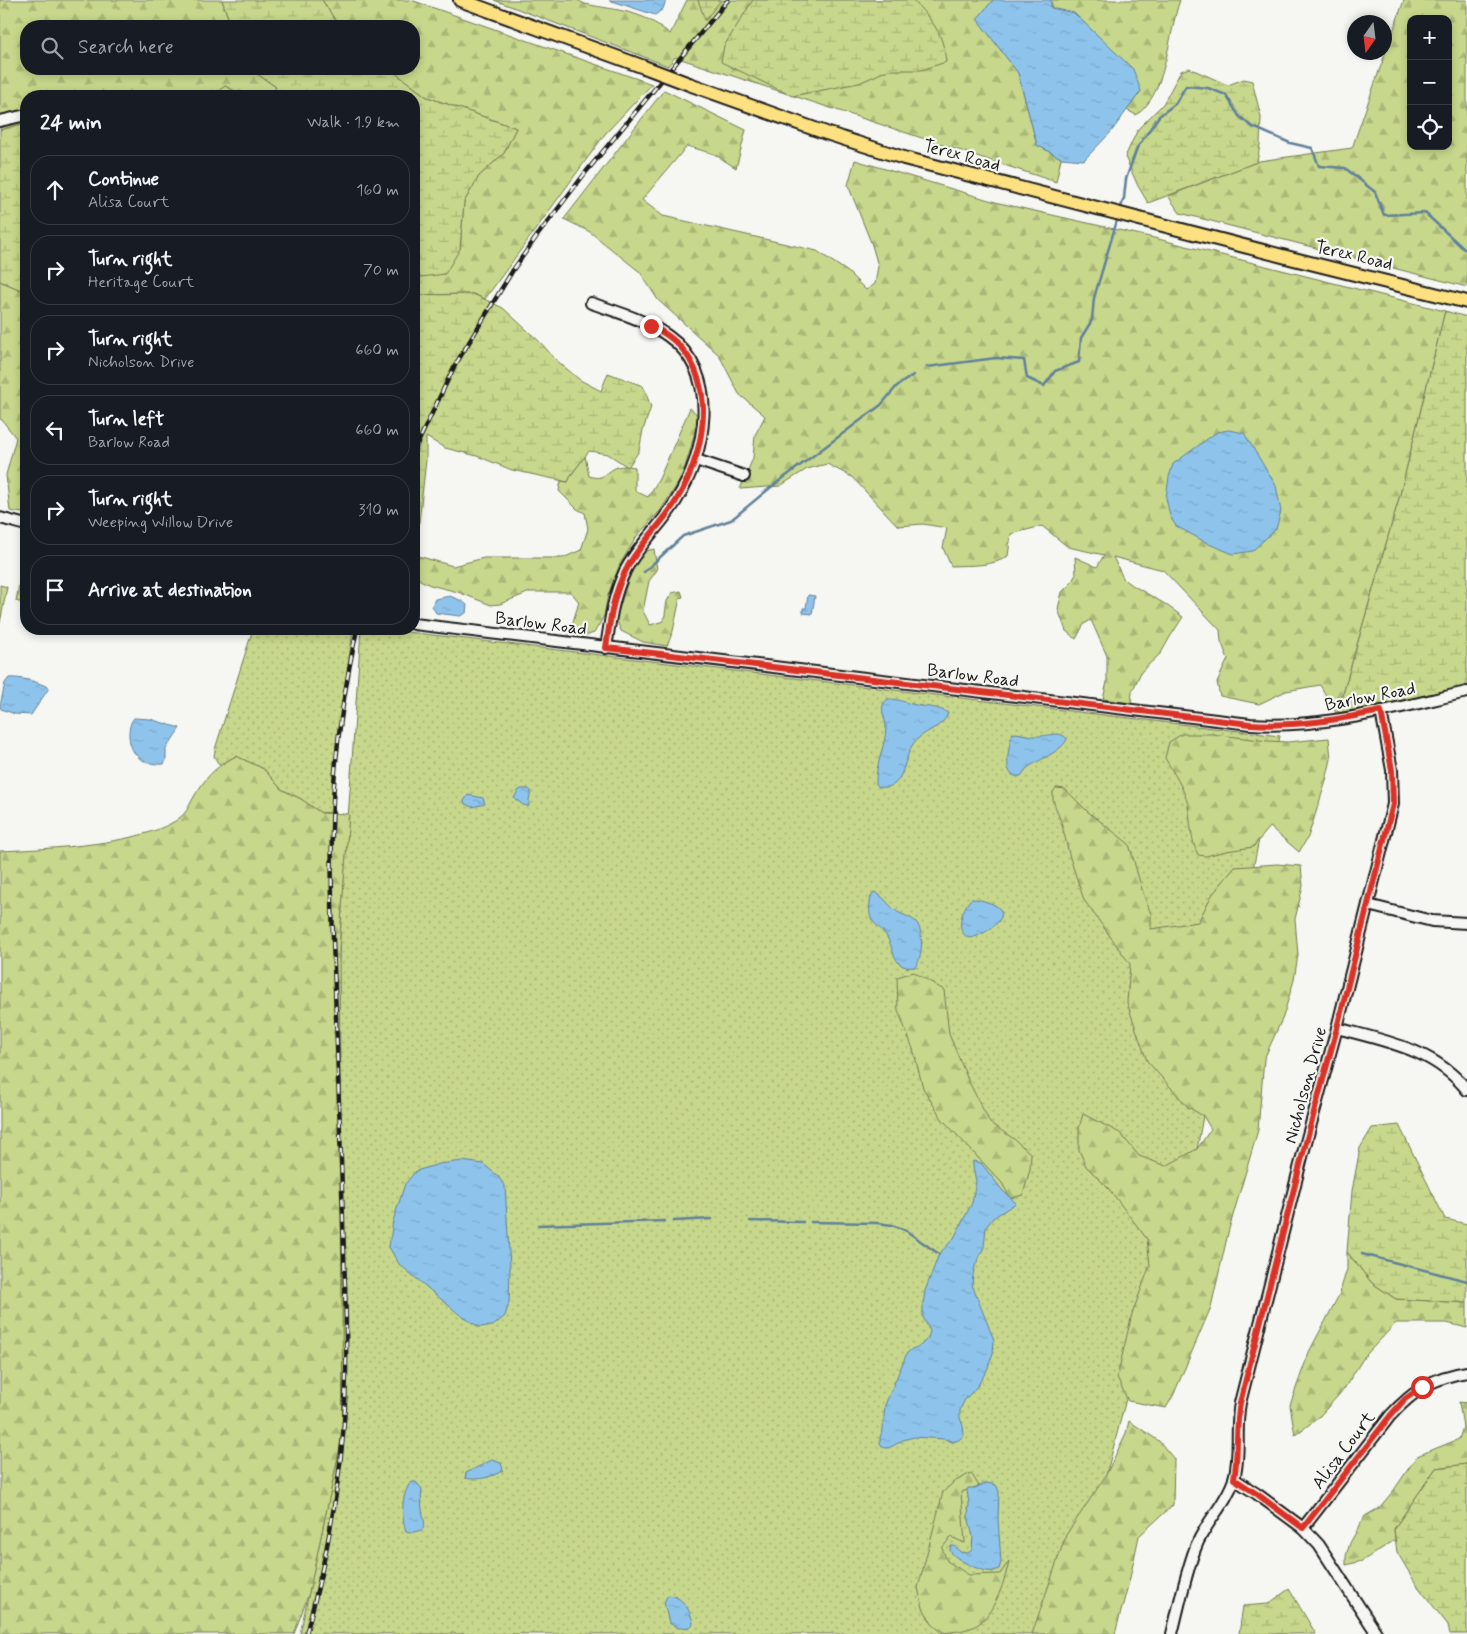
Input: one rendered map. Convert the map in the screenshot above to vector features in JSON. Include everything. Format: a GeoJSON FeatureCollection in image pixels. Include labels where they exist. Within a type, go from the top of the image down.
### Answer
{"type":"FeatureCollection","features":[{"type":"Feature","properties":{"kind":"main road","name":"Terex Road"},"geometry":{"type":"LineString","coordinates":[[460,0],[826,133],[904,158],[1467,302]]}},
{"type":"Feature","properties":{"kind":"street"},"geometry":{"type":"LineString","coordinates":[[0,121],[20,117]]}},
{"type":"Feature","properties":{"kind":"street"},"geometry":{"type":"LineString","coordinates":[[592,303],[656,328],[674,341],[691,362],[700,386],[704,414],[696,460],[686,482],[672,507],[642,544],[626,570],[614,601],[606,648]]}},
{"type":"Feature","properties":{"kind":"street"},"geometry":{"type":"LineString","coordinates":[[696,460],[744,476]]}},
{"type":"Feature","properties":{"kind":"street"},"geometry":{"type":"LineString","coordinates":[[0,518],[20,523]]}},
{"type":"Feature","properties":{"kind":"street","name":"Barlow Road"},"geometry":{"type":"LineString","coordinates":[[420,625],[1250,724],[1314,723],[1381,711],[1467,692]]}},
{"type":"Feature","properties":{"kind":"street","name":"Nicholson Drive"},"geometry":{"type":"LineString","coordinates":[[1172,1634],[1195,1548],[1204,1530],[1230,1490],[1234,1479],[1238,1457],[1240,1403],[1393,804],[1392,770],[1381,711]]}},
{"type":"Feature","properties":{"kind":"street"},"geometry":{"type":"LineString","coordinates":[[1368,904],[1432,921],[1467,923]]}},
{"type":"Feature","properties":{"kind":"street"},"geometry":{"type":"LineString","coordinates":[[1337,1028],[1417,1051],[1449,1071],[1467,1090]]}},
{"type":"Feature","properties":{"kind":"street","name":"Alisa Court"},"geometry":{"type":"LineString","coordinates":[[1303,1528],[1405,1399],[1430,1383],[1451,1374],[1467,1372]]}},
{"type":"Feature","properties":{"kind":"street"},"geometry":{"type":"LineString","coordinates":[[1234,1479],[1303,1528],[1319,1545],[1377,1634]]}},
{"type":"Feature","properties":{"kind":"green space"},"geometry":{"type":"Polygon","coordinates":[[[0,0],[222,0],[229,20],[20,20],[20,75],[259,75],[276,87],[274,90],[232,90],[225,87],[220,90],[20,90],[20,125],[0,130],[0,0]]]}},
{"type":"Feature","properties":{"kind":"green space"},"geometry":{"type":"Polygon","coordinates":[[[222,0],[322,0],[335,20],[229,20],[222,0]]]}},
{"type":"Feature","properties":{"kind":"green space"},"geometry":{"type":"Polygon","coordinates":[[[322,0],[411,0],[652,84],[605,134],[485,299],[473,294],[420,295],[420,276],[421,277],[460,249],[464,202],[479,176],[504,153],[516,128],[427,97],[398,75],[420,75],[420,20],[335,20],[322,0]]]}},
{"type":"Feature","properties":{"kind":"green space"},"geometry":{"type":"Polygon","coordinates":[[[494,0],[577,0],[585,4],[640,16],[660,26],[670,34],[687,0],[993,0],[978,19],[1018,73],[1037,145],[1061,158],[1056,182],[675,57],[668,66],[494,0]]]}},
{"type":"Feature","properties":{"kind":"green space"},"geometry":{"type":"Polygon","coordinates":[[[698,0],[721,0],[705,20],[698,0]]]}},
{"type":"Feature","properties":{"kind":"green space"},"geometry":{"type":"Polygon","coordinates":[[[753,0],[913,0],[940,35],[946,62],[921,70],[888,70],[859,83],[792,96],[721,62],[724,46],[753,0]]]}},
{"type":"Feature","properties":{"kind":"green space"},"geometry":{"type":"Polygon","coordinates":[[[1051,0],[1180,0],[1160,79],[1146,106],[1136,115],[1127,110],[1141,91],[1051,8],[1051,0]]]}},
{"type":"Feature","properties":{"kind":"green space"},"geometry":{"type":"Polygon","coordinates":[[[1404,0],[1467,0],[1467,287],[1180,213],[1168,196],[1259,161],[1352,148],[1383,60],[1392,60],[1392,34],[1404,0]]]}},
{"type":"Feature","properties":{"kind":"green space"},"geometry":{"type":"Polygon","coordinates":[[[1189,68],[1228,85],[1244,79],[1252,81],[1261,117],[1257,162],[1148,203],[1125,157],[1138,129],[1163,104],[1181,71],[1189,68]]]}},
{"type":"Feature","properties":{"kind":"green space"},"geometry":{"type":"Polygon","coordinates":[[[259,75],[398,75],[418,90],[274,90],[276,87],[259,75]]]}},
{"type":"Feature","properties":{"kind":"green space"},"geometry":{"type":"Polygon","coordinates":[[[225,86],[233,90],[219,90],[225,86]]]}},
{"type":"Feature","properties":{"kind":"green space"},"geometry":{"type":"Polygon","coordinates":[[[664,90],[746,130],[736,168],[714,154],[687,146],[642,200],[663,216],[817,251],[848,272],[866,290],[875,284],[878,266],[872,245],[848,185],[855,160],[999,203],[1154,238],[1445,311],[1400,495],[1337,715],[1320,685],[1286,691],[1259,704],[1220,696],[1217,682],[1228,659],[1221,641],[1220,630],[1163,570],[1113,557],[1123,578],[1127,582],[1183,617],[1161,653],[1141,672],[1132,692],[1131,703],[1103,699],[1107,682],[1107,656],[1091,620],[1084,624],[1076,639],[1066,631],[1058,609],[1062,592],[1071,583],[1076,574],[1075,557],[1097,567],[1104,555],[1068,547],[1042,526],[1011,534],[1008,556],[1002,560],[981,565],[951,566],[943,548],[947,528],[923,524],[898,526],[852,477],[827,464],[807,469],[780,486],[740,489],[753,458],[755,435],[765,416],[739,394],[719,355],[658,300],[640,272],[590,232],[564,219],[664,90]]]}},
{"type":"Feature","properties":{"kind":"green space"},"geometry":{"type":"Polygon","coordinates":[[[420,92],[427,97],[516,128],[504,153],[479,176],[464,202],[460,249],[445,274],[421,277],[420,92]]]}},
{"type":"Feature","properties":{"kind":"green space"},"geometry":{"type":"Polygon","coordinates":[[[20,125],[20,289],[0,281],[0,130],[20,125]]]}},
{"type":"Feature","properties":{"kind":"green space"},"geometry":{"type":"Polygon","coordinates":[[[0,281],[20,289],[20,513],[10,511],[6,475],[16,438],[0,419],[0,281]]]}},
{"type":"Feature","properties":{"kind":"green space"},"geometry":{"type":"Polygon","coordinates":[[[473,294],[503,308],[541,343],[555,359],[580,380],[601,391],[608,373],[643,386],[651,407],[643,430],[639,451],[628,467],[608,454],[589,451],[568,482],[512,470],[477,456],[445,448],[426,437],[426,460],[420,513],[420,295],[473,294]]]}},
{"type":"Feature","properties":{"kind":"green space"},"geometry":{"type":"Polygon","coordinates":[[[1445,311],[1467,317],[1467,686],[1337,715],[1400,495],[1445,311]]]}},
{"type":"Feature","properties":{"kind":"green space"},"geometry":{"type":"Polygon","coordinates":[[[690,408],[699,416],[681,479],[660,511],[637,536],[620,564],[608,595],[604,616],[594,633],[576,639],[568,638],[579,602],[571,592],[530,592],[500,604],[491,605],[420,580],[420,557],[453,566],[484,558],[563,558],[581,550],[588,529],[585,513],[577,509],[559,491],[561,481],[568,482],[585,456],[589,476],[598,478],[618,467],[635,467],[635,491],[648,497],[659,479],[690,408]]]}},
{"type":"Feature","properties":{"kind":"green space"},"geometry":{"type":"Polygon","coordinates":[[[654,549],[657,570],[649,581],[643,611],[650,625],[664,621],[667,601],[672,593],[681,591],[683,597],[680,598],[673,631],[667,646],[643,642],[621,631],[616,619],[637,559],[646,551],[654,549]]]}},
{"type":"Feature","properties":{"kind":"green space"},"geometry":{"type":"Polygon","coordinates":[[[20,579],[20,602],[16,601],[20,579]]]}},
{"type":"Feature","properties":{"kind":"green space"},"geometry":{"type":"Polygon","coordinates":[[[0,585],[7,587],[0,623],[0,585]]]}},
{"type":"Feature","properties":{"kind":"green space"},"geometry":{"type":"Polygon","coordinates":[[[420,634],[1280,736],[1203,1116],[1169,1307],[1133,1372],[1065,1634],[300,1634],[343,1433],[340,1130],[335,1010],[361,635],[420,634]]]}},
{"type":"Feature","properties":{"kind":"green space"},"geometry":{"type":"Polygon","coordinates":[[[251,635],[352,635],[336,757],[332,812],[321,813],[301,799],[281,789],[264,769],[236,756],[219,765],[214,756],[251,635]]]}},
{"type":"Feature","properties":{"kind":"green space"},"geometry":{"type":"Polygon","coordinates":[[[1182,734],[1212,734],[1288,742],[1329,738],[1331,759],[1326,781],[1308,837],[1299,852],[1270,827],[1253,847],[1206,856],[1198,855],[1192,836],[1188,805],[1184,792],[1165,758],[1169,742],[1182,734]]]}},
{"type":"Feature","properties":{"kind":"green space"},"geometry":{"type":"Polygon","coordinates":[[[236,756],[264,769],[281,789],[301,799],[321,813],[349,814],[339,949],[343,1433],[309,1593],[294,1634],[0,1634],[0,851],[96,844],[147,833],[168,825],[185,813],[212,772],[236,756]]]}},
{"type":"Feature","properties":{"kind":"green space"},"geometry":{"type":"Polygon","coordinates":[[[1056,788],[1065,789],[1087,811],[1129,844],[1151,914],[1151,929],[1198,922],[1212,895],[1235,867],[1277,864],[1301,866],[1303,886],[1295,919],[1298,955],[1294,980],[1283,1017],[1264,1059],[1258,1130],[1229,1229],[1211,1307],[1173,1396],[1166,1408],[1128,1401],[1117,1377],[1132,1314],[1150,1265],[1147,1239],[1109,1189],[1086,1166],[1079,1150],[1079,1128],[1083,1114],[1120,1133],[1139,1156],[1166,1166],[1197,1149],[1211,1129],[1203,1116],[1188,1107],[1147,1061],[1127,1003],[1130,964],[1084,900],[1053,800],[1053,792],[1056,788]]]}},
{"type":"Feature","properties":{"kind":"green space"},"geometry":{"type":"Polygon","coordinates":[[[914,972],[944,990],[949,1034],[968,1080],[990,1123],[1014,1139],[1031,1154],[1030,1169],[1023,1195],[1010,1198],[1002,1183],[942,1119],[923,1088],[913,1049],[898,1010],[897,977],[914,972]]]}},
{"type":"Feature","properties":{"kind":"green space"},"geometry":{"type":"Polygon","coordinates":[[[1399,1125],[1445,1219],[1467,1224],[1467,1303],[1396,1299],[1372,1283],[1347,1252],[1352,1191],[1360,1148],[1372,1128],[1399,1125]]]}},
{"type":"Feature","properties":{"kind":"green space"},"geometry":{"type":"Polygon","coordinates":[[[1347,1252],[1372,1283],[1396,1299],[1467,1303],[1467,1328],[1447,1323],[1396,1323],[1364,1357],[1344,1389],[1318,1418],[1295,1435],[1290,1405],[1309,1352],[1339,1295],[1347,1269],[1347,1252]]]}},
{"type":"Feature","properties":{"kind":"green space"},"geometry":{"type":"Polygon","coordinates":[[[1459,1402],[1467,1403],[1467,1464],[1436,1468],[1394,1529],[1395,1540],[1362,1561],[1346,1565],[1346,1556],[1350,1543],[1365,1516],[1379,1508],[1417,1456],[1459,1439],[1463,1427],[1459,1402]]]}},
{"type":"Feature","properties":{"kind":"green space"},"geometry":{"type":"Polygon","coordinates":[[[1129,1421],[1159,1441],[1174,1459],[1173,1505],[1139,1536],[1115,1634],[1032,1634],[1066,1535],[1105,1477],[1126,1433],[1129,1421]]]}},
{"type":"Feature","properties":{"kind":"green space"},"geometry":{"type":"Polygon","coordinates":[[[1467,1464],[1467,1634],[1450,1634],[1448,1625],[1416,1584],[1397,1552],[1394,1529],[1436,1468],[1467,1464]]]}},
{"type":"Feature","properties":{"kind":"green space"},"geometry":{"type":"Polygon","coordinates":[[[971,1473],[979,1486],[961,1492],[965,1543],[951,1537],[942,1548],[947,1561],[969,1575],[1000,1574],[1009,1561],[999,1594],[981,1622],[963,1630],[943,1633],[932,1624],[923,1608],[918,1588],[943,1492],[954,1482],[971,1473]]]}},
{"type":"Feature","properties":{"kind":"green space"},"geometry":{"type":"Polygon","coordinates":[[[1289,1589],[1316,1634],[1239,1634],[1243,1606],[1268,1604],[1289,1589]]]}},
{"type":"Feature","properties":{"kind":"water"},"geometry":{"type":"Polygon","coordinates":[[[609,0],[666,0],[663,9],[655,15],[609,0]]]}},
{"type":"Feature","properties":{"kind":"water"},"geometry":{"type":"Polygon","coordinates":[[[993,0],[1051,0],[1051,8],[1074,13],[1133,69],[1141,91],[1111,132],[1084,160],[1061,158],[1037,145],[1018,73],[977,19],[993,0]]]}},
{"type":"Feature","properties":{"kind":"water"},"geometry":{"type":"Polygon","coordinates":[[[1229,430],[1244,433],[1276,486],[1281,511],[1276,529],[1252,551],[1233,554],[1209,544],[1176,526],[1170,516],[1166,498],[1173,464],[1217,432],[1229,430]]]}},
{"type":"Feature","properties":{"kind":"water"},"geometry":{"type":"Polygon","coordinates":[[[808,595],[815,596],[812,614],[803,613],[803,608],[806,608],[808,595]]]}},
{"type":"Feature","properties":{"kind":"water"},"geometry":{"type":"Polygon","coordinates":[[[450,596],[467,605],[466,613],[460,616],[436,613],[432,606],[435,599],[450,596]]]}},
{"type":"Feature","properties":{"kind":"water"},"geometry":{"type":"Polygon","coordinates":[[[9,678],[30,680],[49,688],[31,715],[15,714],[1,709],[5,683],[9,678]]]}},
{"type":"Feature","properties":{"kind":"water"},"geometry":{"type":"Polygon","coordinates":[[[888,699],[937,708],[948,713],[942,722],[921,736],[913,744],[898,780],[887,787],[879,787],[876,784],[876,777],[886,728],[883,705],[888,699]]]}},
{"type":"Feature","properties":{"kind":"water"},"geometry":{"type":"Polygon","coordinates":[[[134,718],[150,719],[180,728],[166,749],[164,764],[146,761],[139,758],[134,752],[129,732],[134,718]]]}},
{"type":"Feature","properties":{"kind":"water"},"geometry":{"type":"Polygon","coordinates":[[[1012,734],[1031,736],[1058,734],[1067,739],[1061,747],[1030,766],[1021,776],[1015,776],[1011,773],[1008,763],[1012,734]]]}},
{"type":"Feature","properties":{"kind":"water"},"geometry":{"type":"Polygon","coordinates":[[[521,789],[529,789],[531,791],[529,806],[523,805],[514,798],[521,789]]]}},
{"type":"Feature","properties":{"kind":"water"},"geometry":{"type":"Polygon","coordinates":[[[468,795],[483,798],[485,804],[472,807],[465,804],[464,801],[468,795]]]}},
{"type":"Feature","properties":{"kind":"water"},"geometry":{"type":"Polygon","coordinates":[[[874,892],[880,895],[897,912],[914,920],[919,926],[921,951],[915,967],[903,966],[899,963],[885,934],[872,920],[870,916],[870,901],[874,892]]]}},
{"type":"Feature","properties":{"kind":"water"},"geometry":{"type":"Polygon","coordinates":[[[971,899],[977,899],[997,906],[1001,911],[1001,916],[993,927],[971,938],[965,936],[962,932],[961,921],[965,908],[971,899]]]}},
{"type":"Feature","properties":{"kind":"water"},"geometry":{"type":"Polygon","coordinates":[[[462,1161],[483,1164],[498,1176],[505,1187],[510,1267],[509,1303],[505,1316],[493,1326],[479,1327],[460,1315],[399,1264],[389,1247],[393,1221],[405,1184],[416,1171],[439,1164],[462,1161]]]}},
{"type":"Feature","properties":{"kind":"water"},"geometry":{"type":"Polygon","coordinates":[[[973,1161],[981,1163],[1003,1191],[1016,1203],[993,1218],[986,1227],[984,1247],[973,1275],[972,1285],[994,1340],[993,1353],[987,1370],[978,1385],[964,1401],[960,1410],[964,1435],[959,1440],[953,1442],[944,1439],[914,1437],[886,1448],[880,1443],[885,1405],[907,1353],[920,1346],[928,1338],[930,1331],[923,1317],[925,1291],[939,1254],[954,1238],[972,1203],[976,1181],[973,1161]]]}},
{"type":"Feature","properties":{"kind":"water"},"geometry":{"type":"Polygon","coordinates":[[[492,1460],[501,1463],[503,1470],[485,1478],[465,1478],[466,1473],[492,1460]]]}},
{"type":"Feature","properties":{"kind":"water"},"geometry":{"type":"Polygon","coordinates":[[[411,1482],[416,1482],[422,1489],[421,1505],[424,1526],[421,1530],[414,1532],[406,1531],[403,1519],[405,1493],[411,1482]]]}},
{"type":"Feature","properties":{"kind":"water"},"geometry":{"type":"Polygon","coordinates":[[[987,1483],[996,1485],[999,1491],[998,1519],[1001,1562],[999,1569],[992,1571],[983,1570],[966,1563],[955,1557],[950,1550],[951,1546],[955,1546],[960,1552],[968,1553],[972,1550],[973,1537],[968,1516],[969,1503],[967,1491],[968,1488],[975,1488],[987,1483]]]}},
{"type":"Feature","properties":{"kind":"water"},"geometry":{"type":"Polygon","coordinates":[[[668,1595],[678,1598],[688,1609],[693,1624],[690,1627],[679,1628],[669,1623],[664,1602],[668,1595]]]}},
{"type":"Feature","properties":{"kind":"waterway"},"geometry":{"type":"LineString","coordinates":[[1120,210],[1124,198],[1126,179],[1137,148],[1159,116],[1175,104],[1186,86],[1208,88],[1226,95],[1239,116],[1251,126],[1290,143],[1312,148],[1319,166],[1345,168],[1375,192],[1384,215],[1425,213],[1464,249],[1467,249]]}},
{"type":"Feature","properties":{"kind":"waterway"},"geometry":{"type":"LineString","coordinates":[[927,367],[996,358],[1024,360],[1027,378],[1044,386],[1055,371],[1079,362],[1081,338],[1092,320],[1094,298],[1118,217]]}},
{"type":"Feature","properties":{"kind":"waterway"},"geometry":{"type":"LineString","coordinates":[[644,572],[683,536],[731,520],[770,488],[881,405],[897,386],[913,375]]}},
{"type":"Feature","properties":{"kind":"waterway"},"geometry":{"type":"LineString","coordinates":[[674,1221],[712,1219]]}},
{"type":"Feature","properties":{"kind":"waterway"},"geometry":{"type":"LineString","coordinates":[[538,1225],[665,1221]]}},
{"type":"Feature","properties":{"kind":"waterway"},"geometry":{"type":"LineString","coordinates":[[750,1221],[803,1222]]}},
{"type":"Feature","properties":{"kind":"waterway"},"geometry":{"type":"LineString","coordinates":[[811,1222],[892,1225],[905,1230],[939,1254]]}},
{"type":"Feature","properties":{"kind":"waterway"},"geometry":{"type":"LineString","coordinates":[[1362,1254],[1467,1281]]}},
{"type":"Feature","properties":{"kind":"railway"},"geometry":{"type":"LineString","coordinates":[[420,438],[454,367],[513,270],[586,172],[728,0]]}},
{"type":"Feature","properties":{"kind":"railway"},"geometry":{"type":"LineString","coordinates":[[306,1634],[319,1585],[333,1510],[345,1408],[345,1301],[332,917],[332,847],[334,778],[345,692],[356,635]]}},
{"type":"Feature","properties":{"kind":"route"},"geometry":{"type":"LineString","coordinates":[[651,326],[669,336],[691,362],[702,395],[703,429],[696,460],[678,499],[630,561],[618,586],[606,648],[1250,724],[1314,723],[1381,711],[1392,770],[1393,804],[1240,1403],[1238,1413],[1238,1457],[1234,1479],[1303,1528],[1390,1416],[1405,1399],[1422,1387]]}}]}
